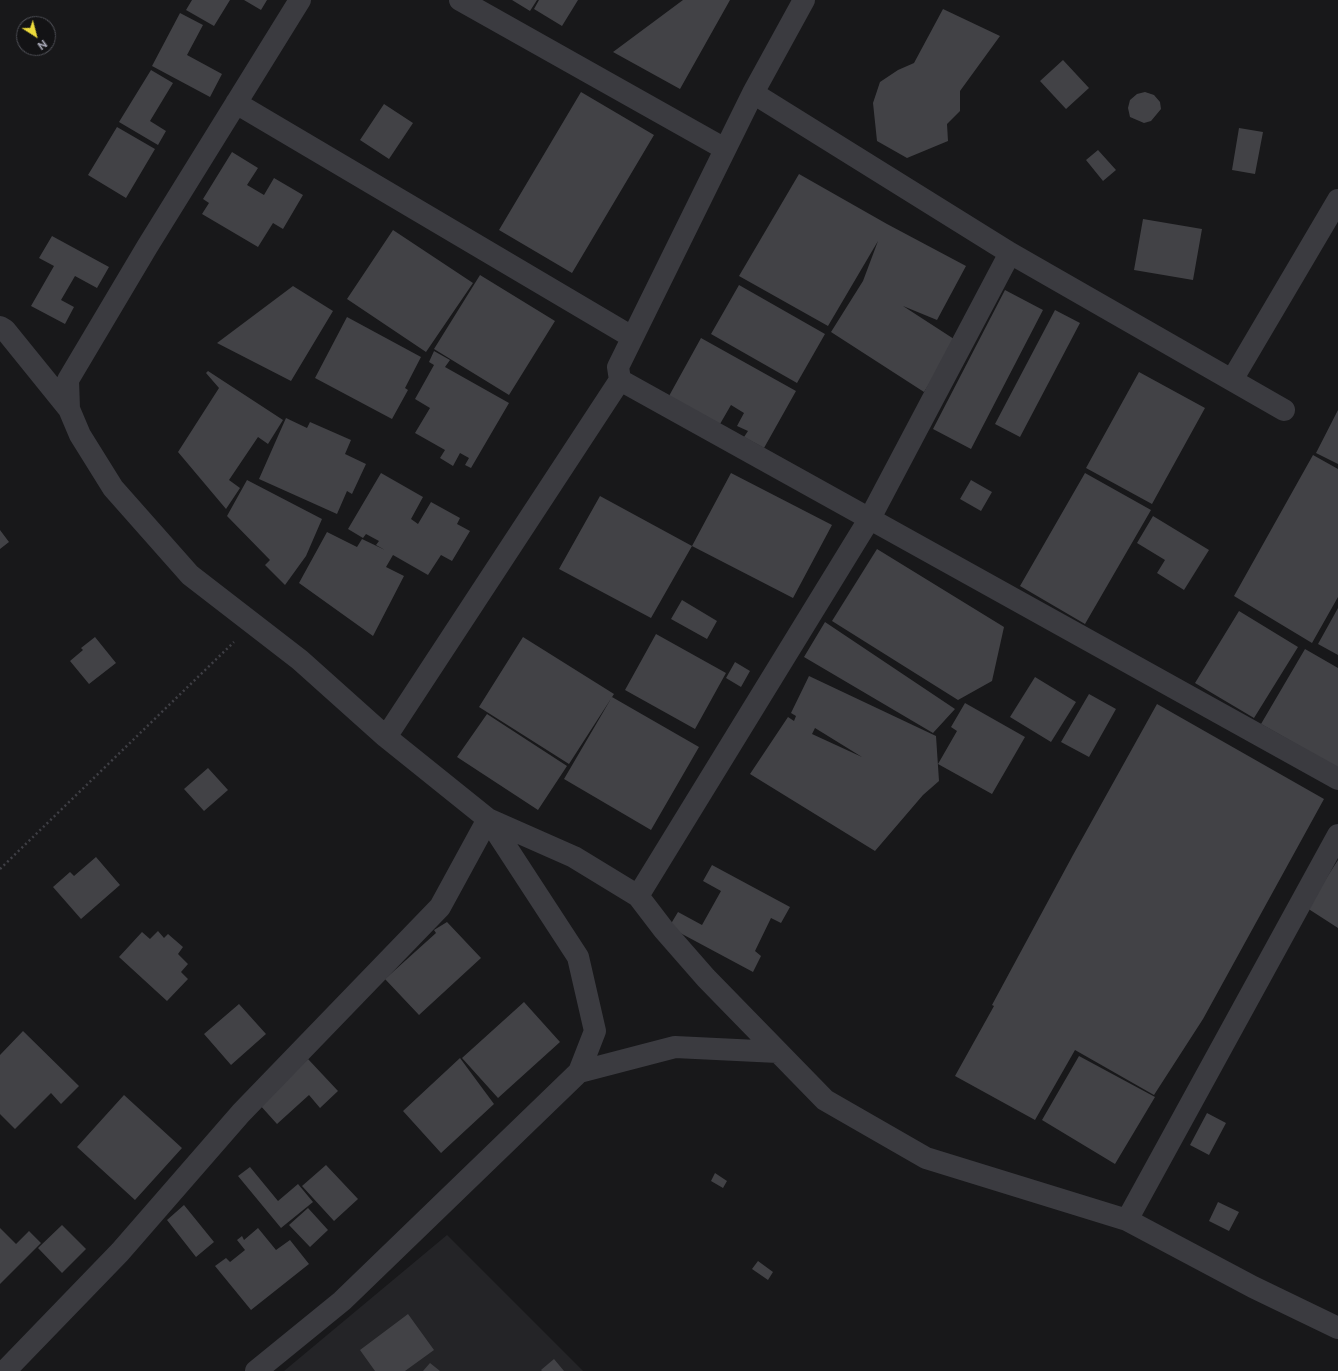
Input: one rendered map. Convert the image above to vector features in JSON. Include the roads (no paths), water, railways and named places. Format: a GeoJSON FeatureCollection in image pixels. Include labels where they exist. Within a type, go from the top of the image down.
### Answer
{"type":"FeatureCollection","features":[{"type":"Feature","properties":{"kind":"street"},"geometry":{"type":"LineString","coordinates":[[69,409],[68,380],[147,247],[300,0]]}},
{"type":"Feature","properties":{"kind":"street"},"geometry":{"type":"LineString","coordinates":[[460,0],[725,149]]}},
{"type":"Feature","properties":{"kind":"street"},"geometry":{"type":"LineString","coordinates":[[386,737],[620,380],[618,367],[632,337],[753,92],[804,0]]}},
{"type":"Feature","properties":{"kind":"street"},"geometry":{"type":"LineString","coordinates":[[753,92],[1010,253],[1284,410]]}},
{"type":"Feature","properties":{"kind":"street"},"geometry":{"type":"LineString","coordinates":[[236,103],[632,337]]}},
{"type":"Feature","properties":{"kind":"street"},"geometry":{"type":"LineString","coordinates":[[1232,380],[1338,200]]}},
{"type":"Feature","properties":{"kind":"street"},"geometry":{"type":"LineString","coordinates":[[638,896],[870,518],[1010,253]]}},
{"type":"Feature","properties":{"kind":"street"},"geometry":{"type":"LineString","coordinates":[[0,327],[5,330],[69,409],[80,435],[113,488],[190,575],[300,660],[386,737],[488,819],[574,857],[638,896],[664,930],[706,978],[825,1100],[926,1158],[1127,1220],[1253,1288],[1338,1328]]}},
{"type":"Feature","properties":{"kind":"street"},"geometry":{"type":"LineString","coordinates":[[620,380],[1338,779]]}},
{"type":"Feature","properties":{"kind":"street"},"geometry":{"type":"LineString","coordinates":[[256,1371],[342,1301],[579,1072],[595,1030],[578,957],[488,819]]}},
{"type":"Feature","properties":{"kind":"street"},"geometry":{"type":"LineString","coordinates":[[5,1371],[120,1252],[241,1113],[440,906],[488,819]]}},
{"type":"Feature","properties":{"kind":"street"},"geometry":{"type":"LineString","coordinates":[[1127,1220],[1338,835]]}},
{"type":"Feature","properties":{"kind":"street"},"geometry":{"type":"LineString","coordinates":[[579,1072],[675,1047],[778,1052]]}}]}
